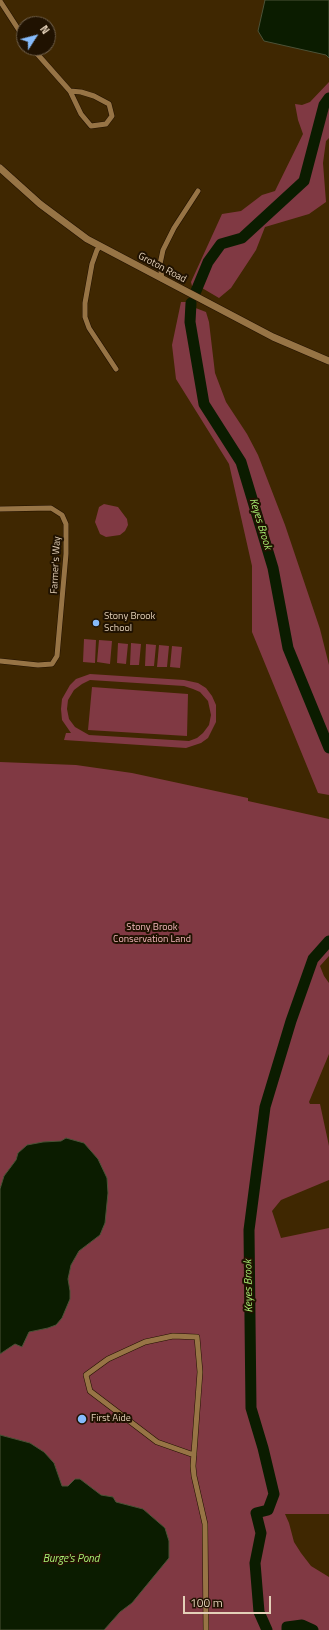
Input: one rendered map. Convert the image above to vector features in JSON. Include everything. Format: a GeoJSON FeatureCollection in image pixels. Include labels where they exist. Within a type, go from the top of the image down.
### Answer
{"type":"FeatureCollection","features":[{"type":"Feature","properties":{"kind":"main road","name":"Groton Road"},"geometry":{"type":"LineString","coordinates":[[0,168],[50,212],[74,230],[100,246],[274,337],[329,361]]}},
{"type":"Feature","properties":{"kind":"street"},"geometry":{"type":"LineString","coordinates":[[0,1],[16,26]]}},
{"type":"Feature","properties":{"kind":"street"},"geometry":{"type":"LineString","coordinates":[[39,56],[70,91],[81,114],[91,126],[106,124],[112,116],[109,104],[106,102],[81,92],[70,91]]}},
{"type":"Feature","properties":{"kind":"street"},"geometry":{"type":"LineString","coordinates":[[162,279],[160,264],[164,250],[174,228],[198,191]]}},
{"type":"Feature","properties":{"kind":"street"},"geometry":{"type":"LineString","coordinates":[[100,246],[92,264],[85,303],[85,317],[89,328],[116,369]]}},
{"type":"Feature","properties":{"kind":"street","name":"Farmer's Way"},"geometry":{"type":"LineString","coordinates":[[0,509],[51,508],[62,515],[66,524],[65,562],[58,656],[52,664],[38,665],[0,661]]}},
{"type":"Feature","properties":{"kind":"street"},"geometry":{"type":"LineString","coordinates":[[194,1455],[157,1442],[90,1391],[86,1375],[108,1359],[145,1342],[173,1336],[197,1337],[200,1372],[194,1455],[194,1476],[205,1524],[206,1630]]}},
{"type":"Feature","properties":{"kind":"green space"},"geometry":{"type":"Polygon","coordinates":[[[329,82],[329,138],[326,141],[323,163],[326,202],[309,214],[265,227],[256,250],[231,288],[219,298],[202,288],[197,292],[193,290],[191,282],[222,214],[241,211],[262,195],[275,191],[303,134],[298,120],[295,104],[302,105],[310,102],[329,82]]]}},
{"type":"Feature","properties":{"kind":"green space","name":"Keyes Brook"},"geometry":{"type":"Polygon","coordinates":[[[181,302],[190,302],[193,307],[206,312],[209,322],[215,373],[226,402],[247,434],[258,455],[285,525],[320,629],[329,665],[329,795],[318,793],[252,632],[252,566],[229,464],[176,379],[172,345],[181,302]]]}},
{"type":"Feature","properties":{"kind":"green space"},"geometry":{"type":"Polygon","coordinates":[[[104,504],[118,507],[127,519],[128,525],[125,531],[120,535],[106,537],[100,534],[95,522],[99,507],[104,504]]]}},
{"type":"Feature","properties":{"kind":"green space"},"geometry":{"type":"Polygon","coordinates":[[[84,639],[96,640],[95,663],[83,662],[84,639]]]}},
{"type":"Feature","properties":{"kind":"green space"},"geometry":{"type":"Polygon","coordinates":[[[99,640],[112,641],[110,664],[97,662],[99,640]]]}},
{"type":"Feature","properties":{"kind":"green space"},"geometry":{"type":"Polygon","coordinates":[[[118,643],[128,644],[126,664],[117,663],[118,643]]]}},
{"type":"Feature","properties":{"kind":"green space"},"geometry":{"type":"Polygon","coordinates":[[[131,643],[141,644],[139,665],[130,665],[131,643]]]}},
{"type":"Feature","properties":{"kind":"green space"},"geometry":{"type":"Polygon","coordinates":[[[146,644],[156,645],[154,666],[145,666],[146,644]]]}},
{"type":"Feature","properties":{"kind":"green space"},"geometry":{"type":"Polygon","coordinates":[[[159,645],[169,646],[167,667],[157,667],[159,645]]]}},
{"type":"Feature","properties":{"kind":"green space"},"geometry":{"type":"Polygon","coordinates":[[[172,646],[182,647],[180,668],[170,667],[172,646]]]}},
{"type":"Feature","properties":{"kind":"green space"},"geometry":{"type":"Polygon","coordinates":[[[90,674],[184,680],[198,683],[206,688],[212,696],[216,705],[216,722],[208,738],[201,743],[186,748],[64,740],[66,733],[71,733],[62,720],[62,699],[70,685],[76,679],[90,674]],[[90,680],[74,690],[68,700],[67,709],[69,719],[75,727],[89,735],[189,741],[197,738],[203,733],[209,725],[211,715],[208,701],[200,692],[184,686],[90,680]]]}},
{"type":"Feature","properties":{"kind":"green space"},"geometry":{"type":"Polygon","coordinates":[[[92,687],[188,694],[187,736],[88,730],[92,687]]]}},
{"type":"Feature","properties":{"kind":"green space","name":"Stony Brook Conservation Land"},"geometry":{"type":"Polygon","coordinates":[[[0,762],[76,765],[132,773],[248,798],[248,801],[329,819],[329,956],[320,966],[329,983],[329,1054],[309,1102],[310,1104],[320,1104],[329,1146],[329,1180],[281,1200],[272,1211],[281,1238],[329,1228],[329,1514],[285,1514],[294,1542],[301,1553],[311,1566],[329,1577],[329,1630],[104,1630],[120,1612],[132,1603],[150,1579],[165,1528],[143,1509],[115,1502],[113,1497],[101,1495],[80,1480],[75,1479],[68,1486],[62,1486],[54,1463],[30,1443],[0,1435],[0,1354],[29,1332],[48,1328],[70,1291],[68,1279],[71,1265],[79,1251],[100,1235],[61,1141],[43,1142],[18,1153],[16,1160],[4,1176],[0,1189],[0,762]]]}},
{"type":"Feature","properties":{"kind":"water"},"geometry":{"type":"Polygon","coordinates":[[[265,0],[329,0],[329,58],[326,55],[264,41],[258,31],[265,0]]]}},
{"type":"Feature","properties":{"kind":"water"},"geometry":{"type":"Polygon","coordinates":[[[66,1138],[84,1143],[98,1159],[107,1178],[108,1193],[105,1223],[100,1235],[79,1251],[71,1265],[68,1279],[70,1299],[62,1318],[56,1325],[29,1332],[22,1347],[15,1344],[0,1354],[0,1189],[4,1176],[16,1160],[18,1153],[27,1145],[61,1141],[66,1138]]]}},
{"type":"Feature","properties":{"kind":"water","name":"Burge's Pond"},"geometry":{"type":"Polygon","coordinates":[[[0,1435],[30,1443],[44,1452],[54,1463],[62,1486],[68,1486],[75,1479],[80,1479],[101,1495],[113,1497],[116,1502],[143,1509],[165,1528],[169,1541],[169,1558],[132,1603],[120,1612],[104,1630],[0,1630],[0,1435]]]}},
{"type":"Feature","properties":{"kind":"waterway","name":"Keyes Brook"},"geometry":{"type":"LineString","coordinates":[[196,291],[208,262],[221,244],[242,238],[304,181],[324,105],[329,98]]}},
{"type":"Feature","properties":{"kind":"waterway","name":"Keyes Brook"},"geometry":{"type":"LineString","coordinates":[[191,303],[190,322],[204,404],[241,462],[273,568],[288,648],[329,748]]}},
{"type":"Feature","properties":{"kind":"waterway","name":"Keyes Brook"},"geometry":{"type":"LineString","coordinates":[[267,1630],[259,1612],[255,1563],[261,1533],[256,1513],[268,1510],[274,1494],[263,1448],[251,1408],[249,1230],[265,1107],[291,1021],[313,959],[329,941]]}},
{"type":"Feature","properties":{"kind":"waterway","name":"Keyes Brook"},"geometry":{"type":"LineString","coordinates":[[287,1630],[287,1627],[302,1625],[313,1630]]}},
{"type":"Feature","properties":{"kind":"place","name":"Stony Brook School"},"geometry":{"type":"Point","coordinates":[96,623]}},
{"type":"Feature","properties":{"kind":"place","name":"First Aide"},"geometry":{"type":"Point","coordinates":[82,1419]}}]}
